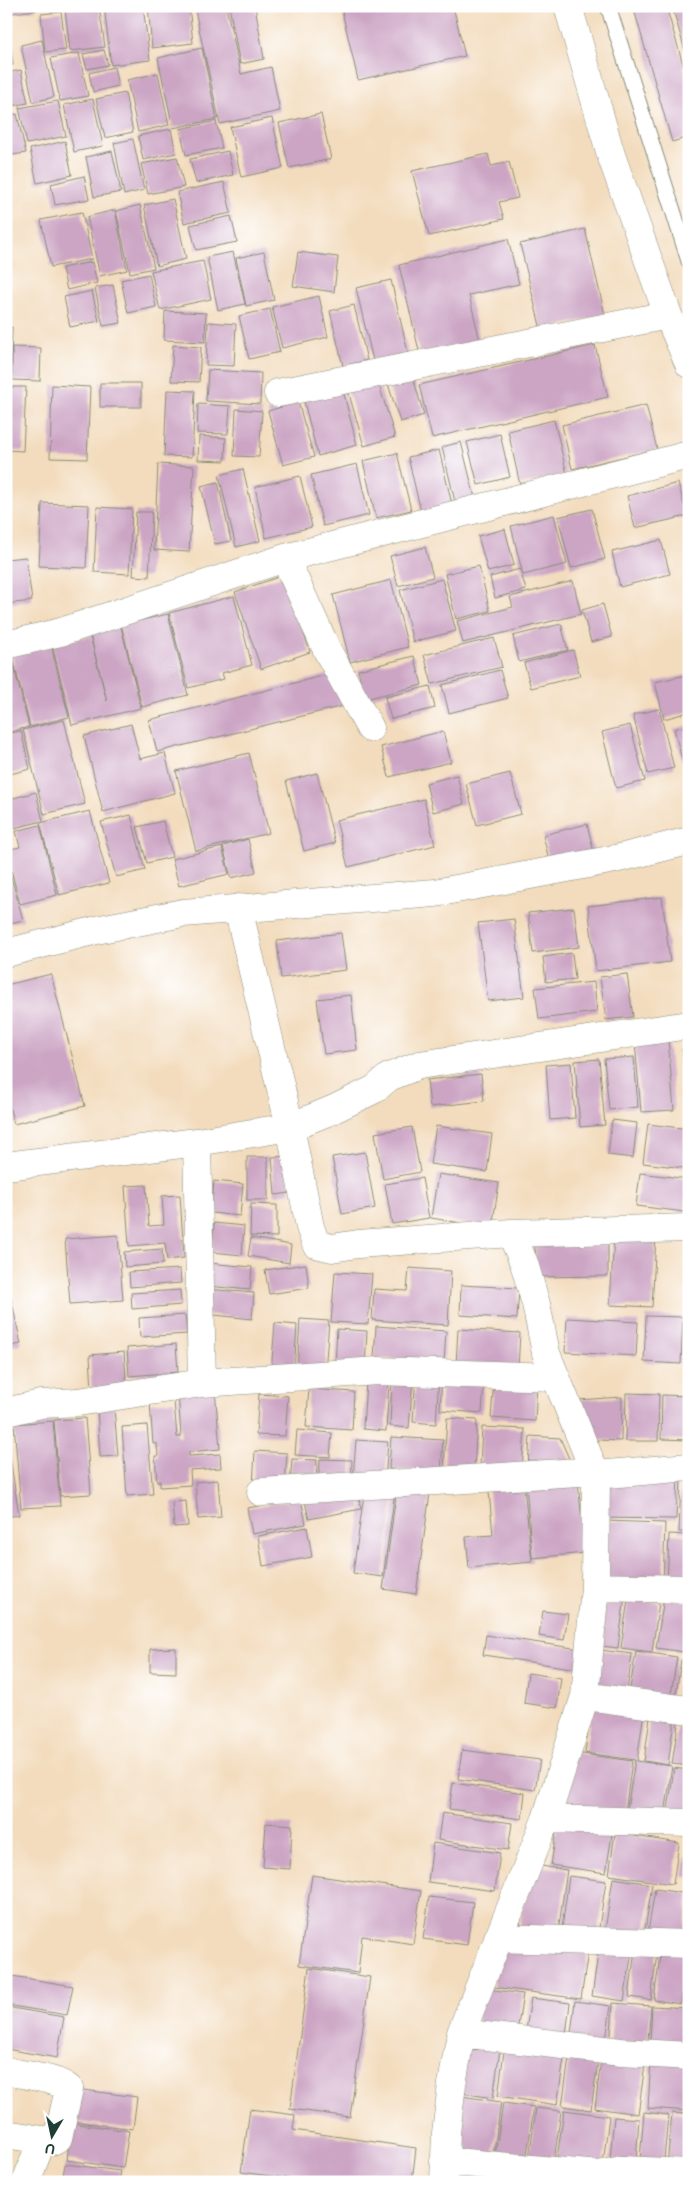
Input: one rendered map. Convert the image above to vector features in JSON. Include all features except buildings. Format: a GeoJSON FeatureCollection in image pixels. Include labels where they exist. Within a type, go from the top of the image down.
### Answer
{"type":"FeatureCollection","features":[{"type":"Feature","properties":{"kind":"street"},"geometry":{"type":"LineString","coordinates":[[568,6],[611,155],[668,315],[689,364]]}},
{"type":"Feature","properties":{"kind":"street"},"geometry":{"type":"LineString","coordinates":[[278,393],[668,315]]}},
{"type":"Feature","properties":{"kind":"street"},"geometry":{"type":"LineString","coordinates":[[6,645],[62,632],[285,558],[689,455]]}},
{"type":"Feature","properties":{"kind":"street"},"geometry":{"type":"LineString","coordinates":[[285,558],[327,650],[370,728]]}},
{"type":"Feature","properties":{"kind":"street"},"geometry":{"type":"LineString","coordinates":[[6,953],[101,929],[183,913],[435,893],[615,859],[689,842]]}},
{"type":"Feature","properties":{"kind":"street"},"geometry":{"type":"LineString","coordinates":[[238,908],[290,1127],[310,1227],[316,1244],[332,1248],[358,1244],[511,1233],[689,1228]]}},
{"type":"Feature","properties":{"kind":"street"},"geometry":{"type":"LineString","coordinates":[[6,1166],[197,1142],[290,1127],[332,1110],[374,1089],[389,1077],[419,1065],[689,1025]]}},
{"type":"Feature","properties":{"kind":"street"},"geometry":{"type":"LineString","coordinates":[[197,1142],[202,1383]]}},
{"type":"Feature","properties":{"kind":"street"},"geometry":{"type":"LineString","coordinates":[[511,1233],[524,1263],[536,1304],[546,1353],[596,1473],[595,1588],[585,1696],[546,1819],[461,2033],[452,2084],[444,2171],[600,2175],[622,2170],[689,2173]]}},
{"type":"Feature","properties":{"kind":"street"},"geometry":{"type":"LineString","coordinates":[[6,1412],[41,1404],[78,1402],[202,1383],[378,1371],[556,1377]]}},
{"type":"Feature","properties":{"kind":"street"},"geometry":{"type":"LineString","coordinates":[[261,1492],[689,1467]]}},
{"type":"Feature","properties":{"kind":"street"},"geometry":{"type":"LineString","coordinates":[[595,1588],[689,1590]]}},
{"type":"Feature","properties":{"kind":"street"},"geometry":{"type":"LineString","coordinates":[[585,1696],[689,1710]]}},
{"type":"Feature","properties":{"kind":"street"},"geometry":{"type":"LineString","coordinates":[[546,1819],[689,1823]]}},
{"type":"Feature","properties":{"kind":"street"},"geometry":{"type":"LineString","coordinates":[[498,1938],[689,1944]]}},
{"type":"Feature","properties":{"kind":"street"},"geometry":{"type":"LineString","coordinates":[[461,2033],[621,2052],[689,2056]]}},
{"type":"Feature","properties":{"kind":"street"},"geometry":{"type":"LineString","coordinates":[[6,2071],[45,2079],[64,2085],[69,2089],[58,2138],[52,2141],[6,2134]]}},
{"type":"Feature","properties":{"kind":"street"},"geometry":{"type":"LineString","coordinates":[[26,2182],[42,2140]]}},
{"type":"Feature","properties":{"kind":"lane"},"geometry":{"type":"LineString","coordinates":[[608,6],[689,261]]}}]}
